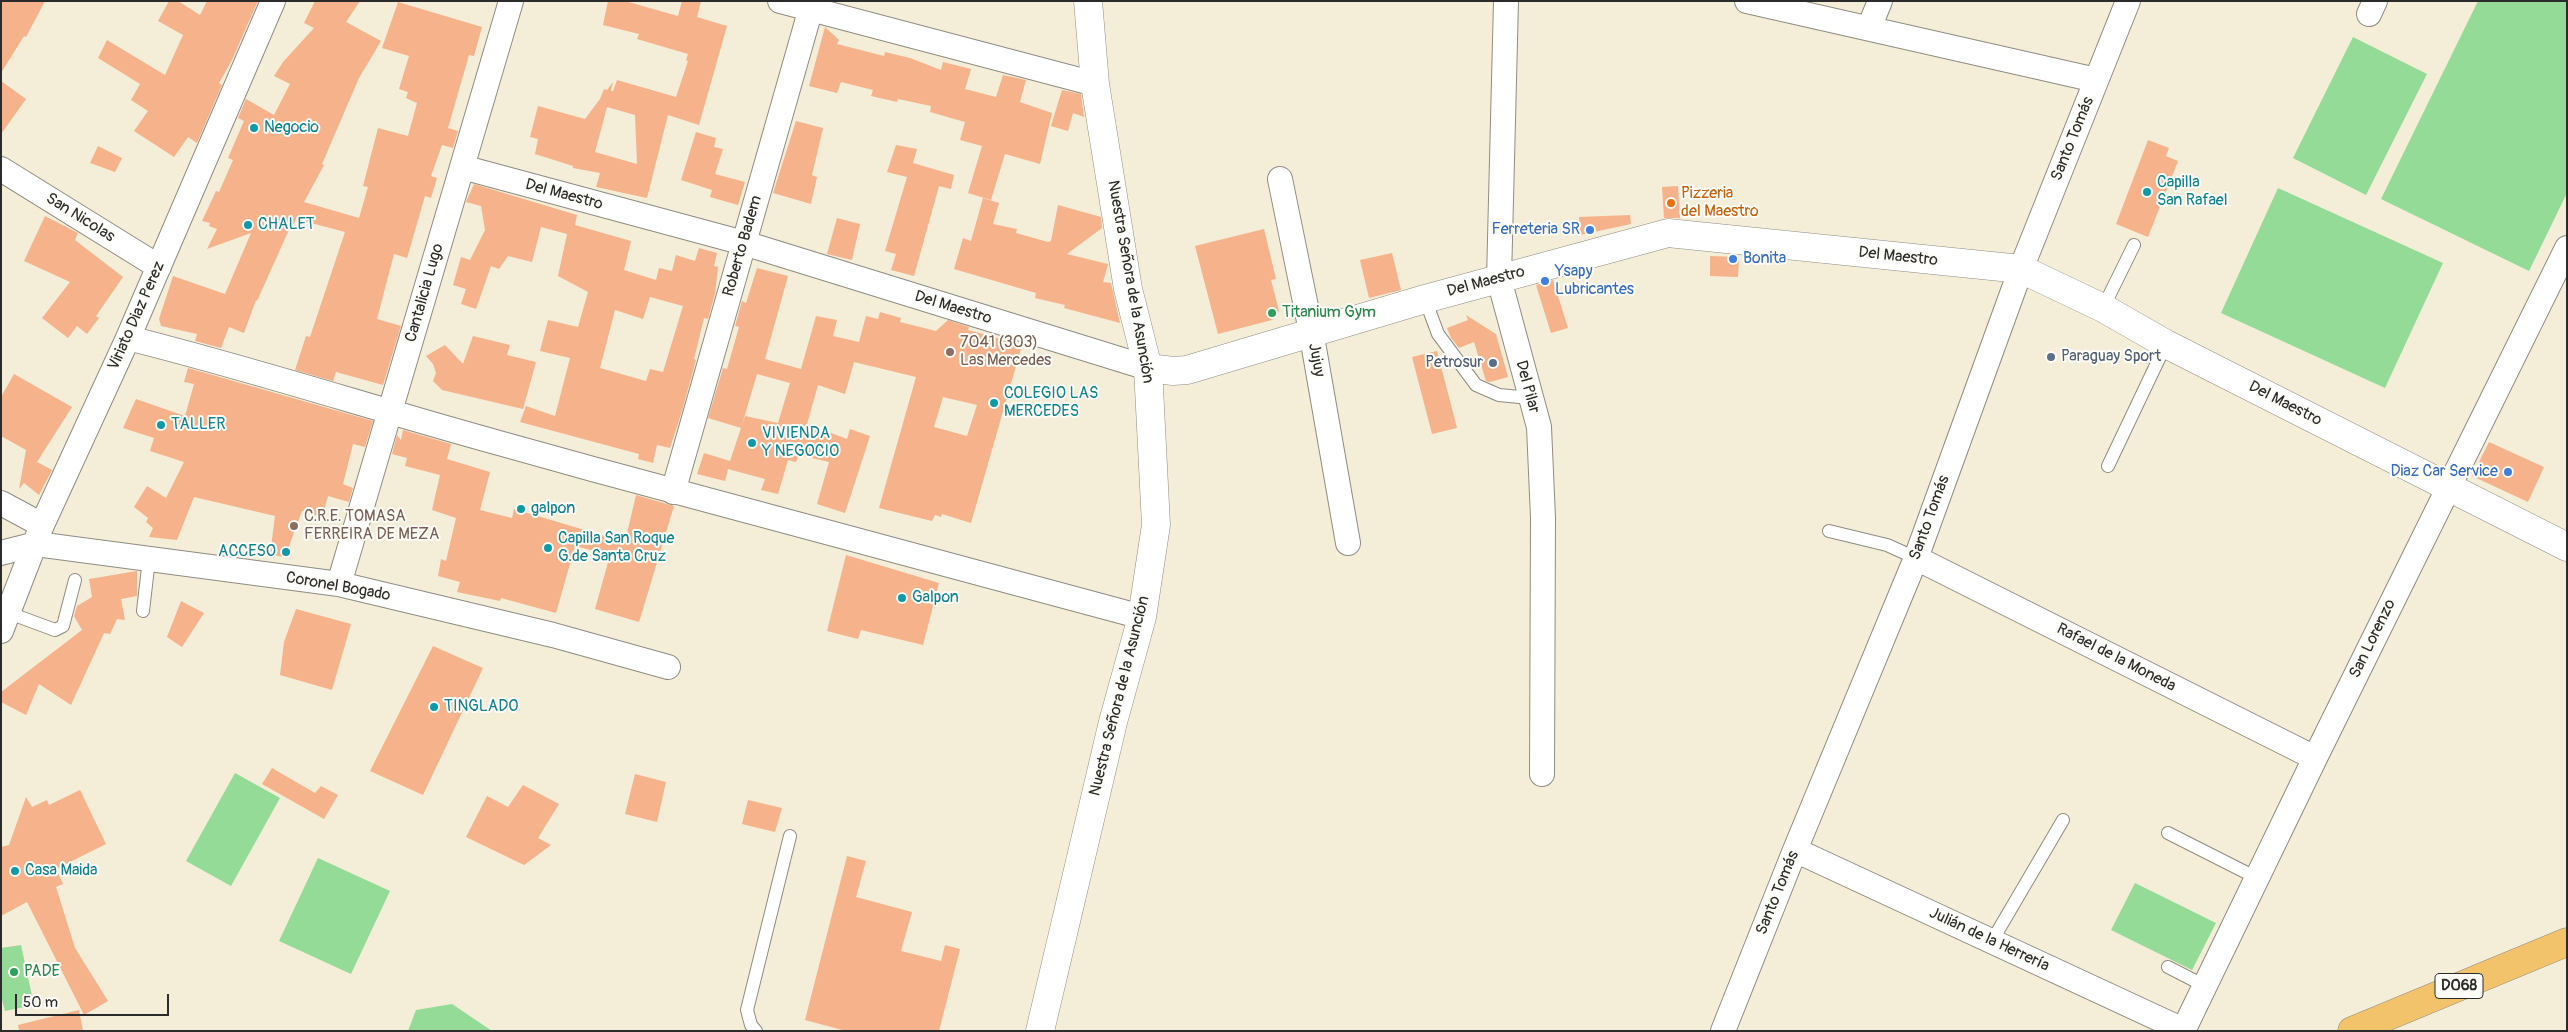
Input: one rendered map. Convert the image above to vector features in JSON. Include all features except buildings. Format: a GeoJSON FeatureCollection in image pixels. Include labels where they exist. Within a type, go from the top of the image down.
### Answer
{"type":"FeatureCollection","features":[{"type":"Feature","properties":{"kind":"main road","name":"D068"},"geometry":{"type":"LineString","coordinates":[[2352,1031],[2567,942]]}},
{"type":"Feature","properties":{"kind":"street","name":"Viriato Diaz Perez"},"geometry":{"type":"LineString","coordinates":[[5,622],[39,535],[128,338],[273,1]]}},
{"type":"Feature","properties":{"kind":"street","name":"Cantalicia Lugo"},"geometry":{"type":"LineString","coordinates":[[339,584],[511,1]]}},
{"type":"Feature","properties":{"kind":"street"},"geometry":{"type":"LineString","coordinates":[[780,1],[811,5],[1095,84]]}},
{"type":"Feature","properties":{"kind":"street","name":"Nuestra Señora de la Asunción"},"geometry":{"type":"LineString","coordinates":[[1040,1031],[1113,722],[1142,617],[1156,525],[1148,368],[1128,289],[1095,84],[1088,1]]}},
{"type":"Feature","properties":{"kind":"street","name":"Del Pilar"},"geometry":{"type":"LineString","coordinates":[[1506,1],[1499,279],[1538,427],[1543,518],[1542,774]]}},
{"type":"Feature","properties":{"kind":"street"},"geometry":{"type":"LineString","coordinates":[[1747,1],[2096,80]]}},
{"type":"Feature","properties":{"kind":"street"},"geometry":{"type":"LineString","coordinates":[[1869,28],[1880,1]]}},
{"type":"Feature","properties":{"kind":"street","name":"Santo Tomás"},"geometry":{"type":"LineString","coordinates":[[1723,1031],[1795,850],[1916,558],[2021,269],[2128,1]]}},
{"type":"Feature","properties":{"kind":"street","name":"Roberto Badem"},"geometry":{"type":"LineString","coordinates":[[673,492],[811,5]]}},
{"type":"Feature","properties":{"kind":"street","name":"Del Maestro"},"geometry":{"type":"LineString","coordinates":[[462,167],[744,243],[1148,368],[1174,371],[1187,370],[1311,331],[1668,233],[2021,269],[2103,308],[2166,344],[2567,547]]}},
{"type":"Feature","properties":{"kind":"street","name":"San Nicolas"},"geometry":{"type":"LineString","coordinates":[[1,169],[159,267]]}},
{"type":"Feature","properties":{"kind":"street","name":"Jujuy"},"geometry":{"type":"LineString","coordinates":[[1280,179],[1311,331],[1348,543]]}},
{"type":"Feature","properties":{"kind":"street","name":"San Lorenzo"},"geometry":{"type":"LineString","coordinates":[[2183,1030],[2448,486],[2567,248]]}},
{"type":"Feature","properties":{"kind":"street"},"geometry":{"type":"LineString","coordinates":[[128,338],[231,364],[390,413],[673,492],[1142,617]]}},
{"type":"Feature","properties":{"kind":"street"},"geometry":{"type":"LineString","coordinates":[[1,503],[39,535]]}},
{"type":"Feature","properties":{"kind":"street","name":"Coronel Bogado"},"geometry":{"type":"LineString","coordinates":[[1,553],[39,535],[149,559],[339,584],[553,635],[668,667]]}},
{"type":"Feature","properties":{"kind":"street","name":"Rafael de la Moneda"},"geometry":{"type":"LineString","coordinates":[[1916,558],[2315,758]]}},
{"type":"Feature","properties":{"kind":"street","name":"Julián de la Herrería"},"geometry":{"type":"LineString","coordinates":[[1795,850],[2183,1030]]}},
{"type":"Feature","properties":{"kind":"lane"},"geometry":{"type":"LineString","coordinates":[[2103,308],[2134,245]]}},
{"type":"Feature","properties":{"kind":"lane"},"geometry":{"type":"LineString","coordinates":[[1424,299],[1438,334],[1476,386],[1499,395],[1530,398]]}},
{"type":"Feature","properties":{"kind":"lane"},"geometry":{"type":"LineString","coordinates":[[2108,466],[2166,344]]}},
{"type":"Feature","properties":{"kind":"lane"},"geometry":{"type":"LineString","coordinates":[[1829,531],[1886,545],[1916,558]]}},
{"type":"Feature","properties":{"kind":"lane"},"geometry":{"type":"LineString","coordinates":[[143,611],[149,559]]}},
{"type":"Feature","properties":{"kind":"lane"},"geometry":{"type":"LineString","coordinates":[[5,622],[60,629],[63,626],[75,580]]}},
{"type":"Feature","properties":{"kind":"lane"},"geometry":{"type":"LineString","coordinates":[[1992,941],[2063,820]]}},
{"type":"Feature","properties":{"kind":"lane"},"geometry":{"type":"LineString","coordinates":[[2168,833],[2257,878]]}},
{"type":"Feature","properties":{"kind":"lane"},"geometry":{"type":"LineString","coordinates":[[756,1031],[751,1025],[747,1010],[790,836]]}},
{"type":"Feature","properties":{"kind":"lane"},"geometry":{"type":"LineString","coordinates":[[2168,967],[2205,986]]}},
{"type":"Feature","properties":{"kind":"green space"},"geometry":{"type":"Polygon","coordinates":[[[2478,1],[2567,1],[2567,193],[2529,271],[2381,199],[2478,1]]]}},
{"type":"Feature","properties":{"kind":"green space"},"geometry":{"type":"Polygon","coordinates":[[[2353,37],[2427,74],[2366,195],[2293,158],[2353,37]]]}},
{"type":"Feature","properties":{"kind":"green space"},"geometry":{"type":"Polygon","coordinates":[[[2278,188],[2443,263],[2385,388],[2221,313],[2278,188]]]}},
{"type":"Feature","properties":{"kind":"green space"},"geometry":{"type":"Polygon","coordinates":[[[235,773],[280,798],[231,886],[186,861],[235,773]]]}},
{"type":"Feature","properties":{"kind":"green space"},"geometry":{"type":"Polygon","coordinates":[[[318,858],[390,891],[351,974],[279,941],[318,858]]]}},
{"type":"Feature","properties":{"kind":"green space"},"geometry":{"type":"Polygon","coordinates":[[[2135,883],[2216,923],[2192,970],[2111,930],[2135,883]]]}},
{"type":"Feature","properties":{"kind":"green space","name":"PADE"},"geometry":{"type":"Polygon","coordinates":[[[21,945],[34,1005],[5,1011],[1,996],[1,948],[21,945]]]}},
{"type":"Feature","properties":{"kind":"green space"},"geometry":{"type":"Polygon","coordinates":[[[452,1004],[492,1031],[408,1031],[416,1010],[452,1004]]]}},
{"type":"Feature","properties":{"kind":"place","name":"Negocio"},"geometry":{"type":"Point","coordinates":[254,128]}},
{"type":"Feature","properties":{"kind":"place","name":"Capilla San Rafael"},"geometry":{"type":"Point","coordinates":[2147,192]}},
{"type":"Feature","properties":{"kind":"place","name":"Pizzeria del Maestro"},"geometry":{"type":"Point","coordinates":[1671,203]}},
{"type":"Feature","properties":{"kind":"place","name":"CHALET"},"geometry":{"type":"Point","coordinates":[248,225]}},
{"type":"Feature","properties":{"kind":"place","name":"Ferreteria SR"},"geometry":{"type":"Point","coordinates":[1590,230]}},
{"type":"Feature","properties":{"kind":"place","name":"Bonita"},"geometry":{"type":"Point","coordinates":[1733,259]}},
{"type":"Feature","properties":{"kind":"place","name":"Ysapy Lubricantes"},"geometry":{"type":"Point","coordinates":[1545,281]}},
{"type":"Feature","properties":{"kind":"place","name":"Titanium Gym"},"geometry":{"type":"Point","coordinates":[1272,313]}},
{"type":"Feature","properties":{"kind":"place","name":"7041 (303) Las Mercedes"},"geometry":{"type":"Point","coordinates":[950,352]}},
{"type":"Feature","properties":{"kind":"place","name":"Paraguay Sport"},"geometry":{"type":"Point","coordinates":[2051,357]}},
{"type":"Feature","properties":{"kind":"place","name":"Petrosur"},"geometry":{"type":"Point","coordinates":[1493,363]}},
{"type":"Feature","properties":{"kind":"place","name":"COLEGIO LAS MERCEDES"},"geometry":{"type":"Point","coordinates":[994,403]}},
{"type":"Feature","properties":{"kind":"place","name":"TALLER"},"geometry":{"type":"Point","coordinates":[161,425]}},
{"type":"Feature","properties":{"kind":"place","name":"VIVIENDA Y NEGOCIO"},"geometry":{"type":"Point","coordinates":[752,443]}},
{"type":"Feature","properties":{"kind":"place","name":"Diaz Car Service"},"geometry":{"type":"Point","coordinates":[2508,472]}},
{"type":"Feature","properties":{"kind":"place","name":"galpon"},"geometry":{"type":"Point","coordinates":[521,509]}},
{"type":"Feature","properties":{"kind":"place","name":"C.R.E. TOMASA FERREIRA DE MEZA"},"geometry":{"type":"Point","coordinates":[294,526]}},
{"type":"Feature","properties":{"kind":"place","name":"Capilla San Roque G.de Santa Cruz"},"geometry":{"type":"Point","coordinates":[548,548]}},
{"type":"Feature","properties":{"kind":"place","name":"ACCESO"},"geometry":{"type":"Point","coordinates":[286,552]}},
{"type":"Feature","properties":{"kind":"place","name":"Galpon"},"geometry":{"type":"Point","coordinates":[902,598]}},
{"type":"Feature","properties":{"kind":"place","name":"TINGLADO"},"geometry":{"type":"Point","coordinates":[434,707]}},
{"type":"Feature","properties":{"kind":"place","name":"Casa Maida"},"geometry":{"type":"Point","coordinates":[15,871]}},
{"type":"Feature","properties":{"kind":"place","name":"PADE"},"geometry":{"type":"Point","coordinates":[14,972]}}]}
